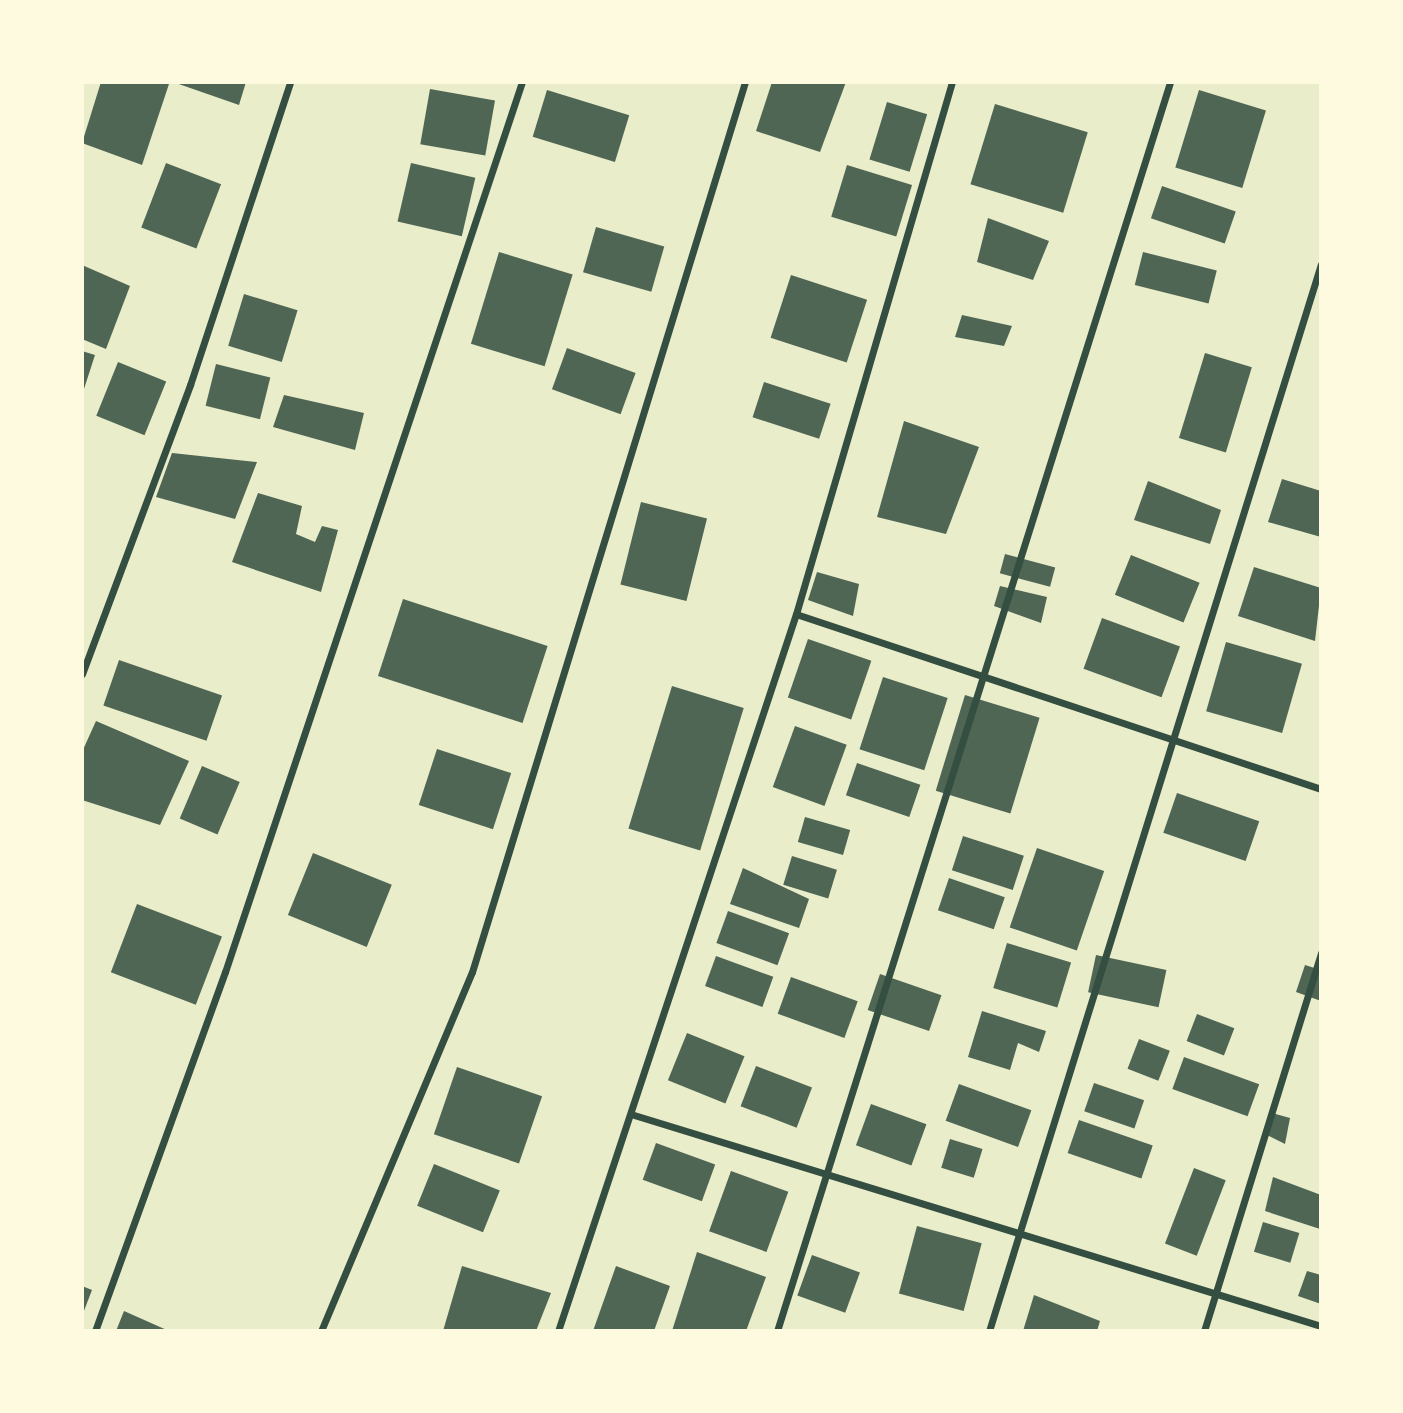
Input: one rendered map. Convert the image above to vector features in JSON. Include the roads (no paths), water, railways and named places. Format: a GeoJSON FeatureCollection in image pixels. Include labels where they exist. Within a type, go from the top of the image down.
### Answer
{"type":"FeatureCollection","features":[{"type":"Feature","properties":{"kind":"street"},"geometry":{"type":"LineString","coordinates":[[82,674],[190,385],[290,82]]}},
{"type":"Feature","properties":{"kind":"street"},"geometry":{"type":"LineString","coordinates":[[95,1331],[229,959],[522,82]]}},
{"type":"Feature","properties":{"kind":"street"},"geometry":{"type":"LineString","coordinates":[[321,1331],[472,972],[745,82]]}},
{"type":"Feature","properties":{"kind":"street"},"geometry":{"type":"LineString","coordinates":[[558,1331],[634,1115],[796,614],[952,82]]}},
{"type":"Feature","properties":{"kind":"street"},"geometry":{"type":"LineString","coordinates":[[777,1331],[830,1180],[1170,82]]}},
{"type":"Feature","properties":{"kind":"street"},"geometry":{"type":"LineString","coordinates":[[989,1331],[1321,264]]}},
{"type":"Feature","properties":{"kind":"street"},"geometry":{"type":"LineString","coordinates":[[796,614],[984,680],[1321,789]]}},
{"type":"Feature","properties":{"kind":"street"},"geometry":{"type":"LineString","coordinates":[[1204,1331],[1321,953]]}},
{"type":"Feature","properties":{"kind":"street"},"geometry":{"type":"LineString","coordinates":[[634,1115],[830,1180],[1321,1326]]}}]}
